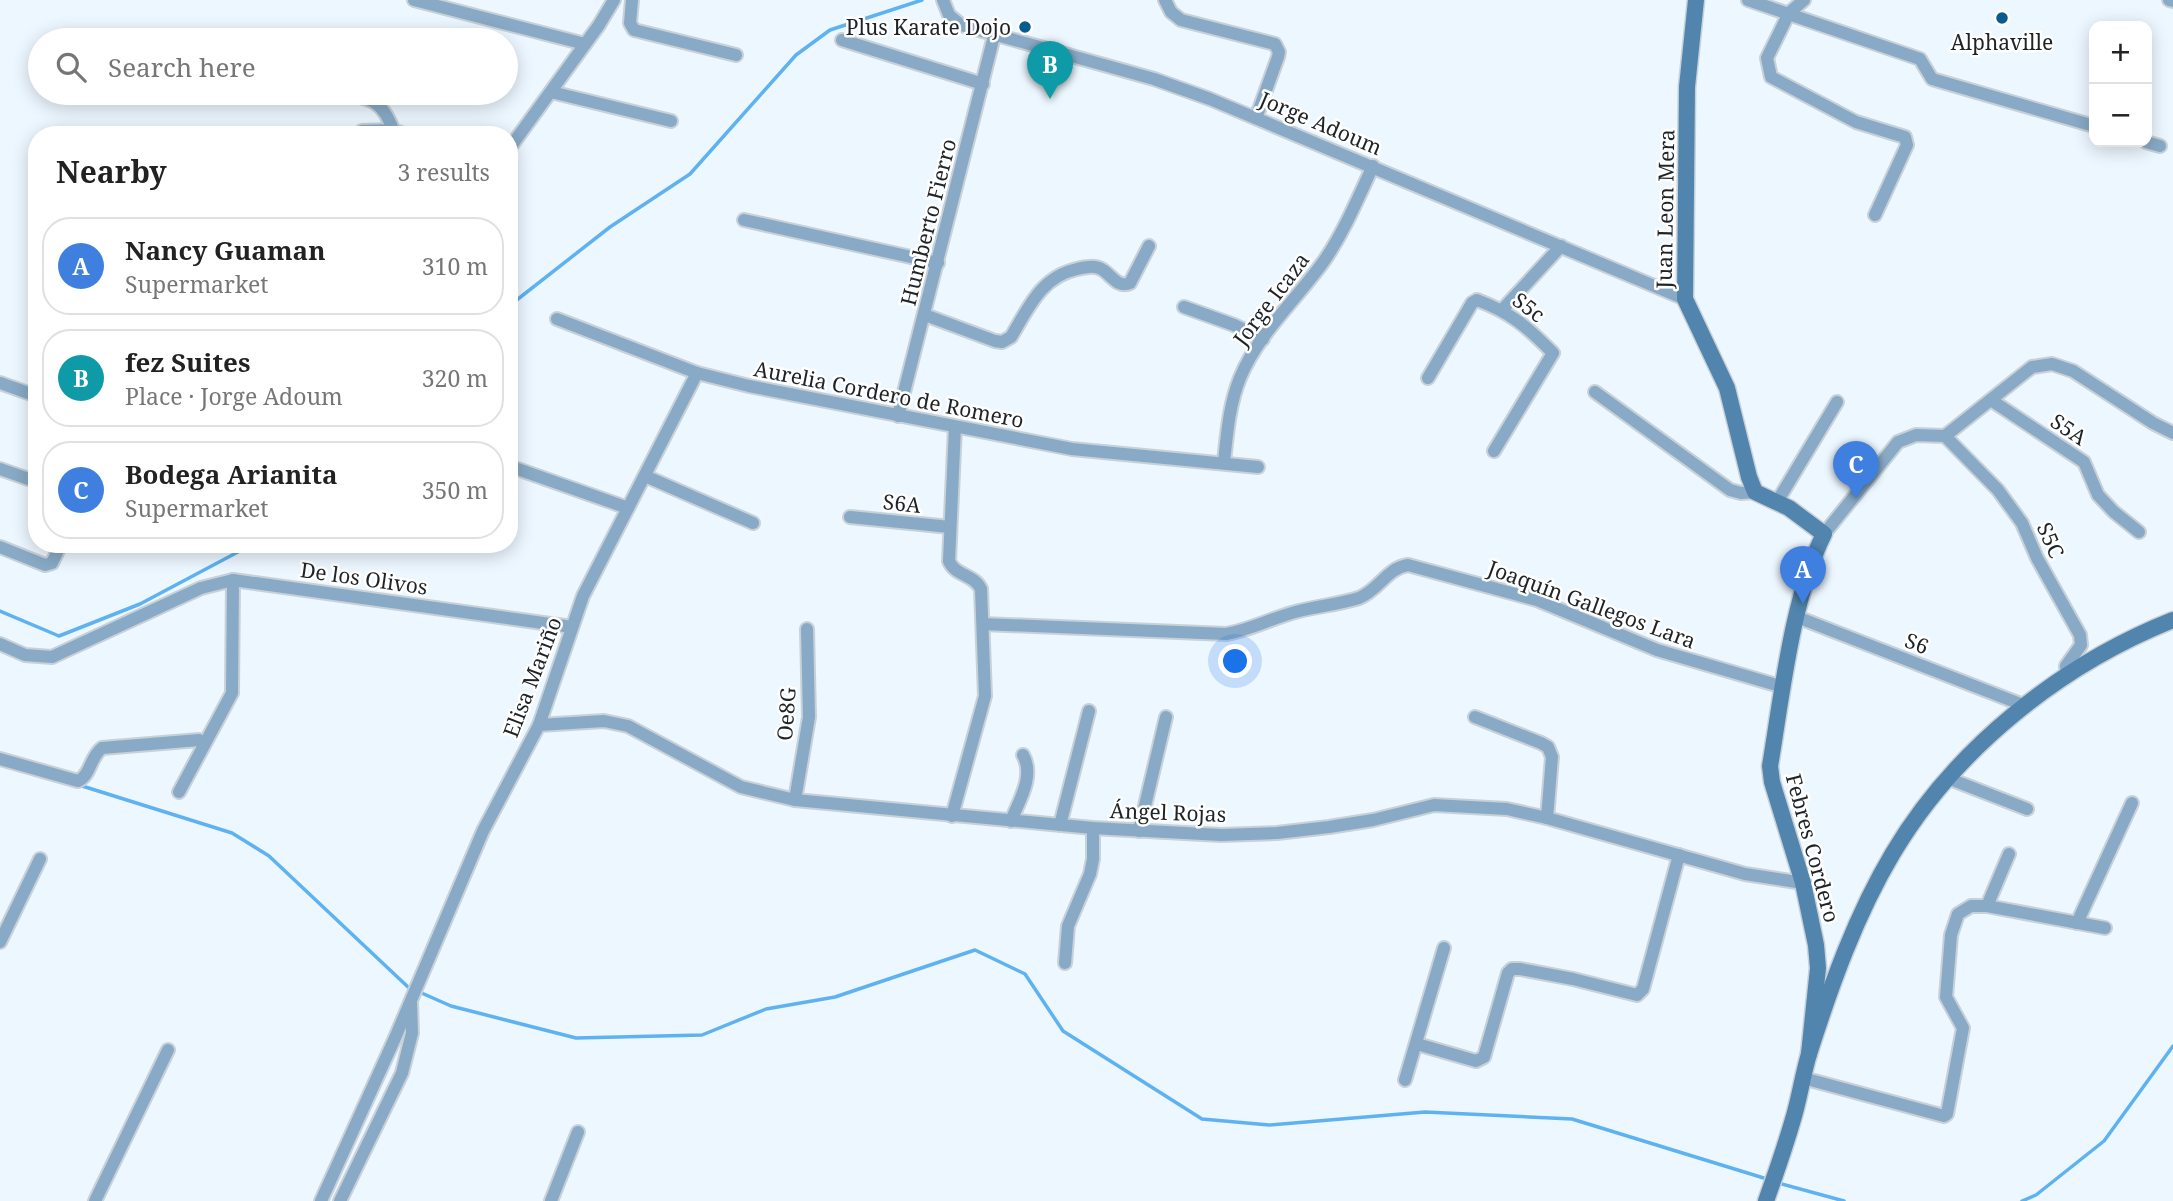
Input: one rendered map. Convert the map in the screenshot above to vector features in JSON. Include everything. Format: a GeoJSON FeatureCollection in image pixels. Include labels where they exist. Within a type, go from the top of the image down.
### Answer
{"type":"FeatureCollection","features":[{"type":"Feature","properties":{"kind":"street"},"geometry":{"type":"LineString","coordinates":[[414,0],[585,44]]}},
{"type":"Feature","properties":{"kind":"street"},"geometry":{"type":"LineString","coordinates":[[518,137],[614,0]]}},
{"type":"Feature","properties":{"kind":"street"},"geometry":{"type":"LineString","coordinates":[[632,0],[630,23],[634,30],[736,55]]}},
{"type":"Feature","properties":{"kind":"street","name":"Jorge Adoum"},"geometry":{"type":"LineString","coordinates":[[943,0],[949,15],[956,22],[994,36],[1154,79],[1256,117],[1685,299]]}},
{"type":"Feature","properties":{"kind":"street"},"geometry":{"type":"LineString","coordinates":[[1165,0],[1171,12],[1181,20],[1275,44],[1278,57],[1256,117]]}},
{"type":"Feature","properties":{"kind":"street","name":"Juan Leon Mera"},"geometry":{"type":"LineString","coordinates":[[1696,0],[1687,87],[1685,299],[1727,388],[1755,492]]}},
{"type":"Feature","properties":{"kind":"street"},"geometry":{"type":"LineString","coordinates":[[1748,0],[1920,59],[1932,79],[2089,126]]}},
{"type":"Feature","properties":{"kind":"street"},"geometry":{"type":"LineString","coordinates":[[1804,0],[1789,13],[1767,58],[1770,77],[1857,122],[1905,137],[1907,145],[1875,215]]}},
{"type":"Feature","properties":{"kind":"street","name":"Humberto Fierro"},"geometry":{"type":"LineString","coordinates":[[898,416],[994,36]]}},
{"type":"Feature","properties":{"kind":"street"},"geometry":{"type":"LineString","coordinates":[[842,40],[983,84]]}},
{"type":"Feature","properties":{"kind":"street"},"geometry":{"type":"LineString","coordinates":[[551,92],[671,121]]}},
{"type":"Feature","properties":{"kind":"street"},"geometry":{"type":"LineString","coordinates":[[381,105],[391,126]]}},
{"type":"Feature","properties":{"kind":"street"},"geometry":{"type":"LineString","coordinates":[[2152,144],[2160,146]]}},
{"type":"Feature","properties":{"kind":"street","name":"Jorge Icaza"},"geometry":{"type":"LineString","coordinates":[[1223,462],[1234,395],[1248,362],[1324,261],[1373,166]]}},
{"type":"Feature","properties":{"kind":"street"},"geometry":{"type":"LineString","coordinates":[[744,220],[938,263]]}},
{"type":"Feature","properties":{"kind":"street"},"geometry":{"type":"LineString","coordinates":[[925,315],[995,341],[1007,340],[1046,283],[1069,271],[1090,266],[1100,268],[1119,284],[1127,285],[1149,246]]}},
{"type":"Feature","properties":{"kind":"street"},"geometry":{"type":"LineString","coordinates":[[1503,309],[1561,246]]}},
{"type":"Feature","properties":{"kind":"street","name":"S5c"},"geometry":{"type":"LineString","coordinates":[[1428,378],[1472,303],[1477,300],[1503,309],[1553,353],[1494,451]]}},
{"type":"Feature","properties":{"kind":"street"},"geometry":{"type":"LineString","coordinates":[[1184,307],[1234,324],[1263,339]]}},
{"type":"Feature","properties":{"kind":"street","name":"Aurelia Cordero de Romero"},"geometry":{"type":"LineString","coordinates":[[557,319],[698,373],[898,416],[1083,451],[1258,467]]}},
{"type":"Feature","properties":{"kind":"street"},"geometry":{"type":"LineString","coordinates":[[1595,392],[1730,490],[1741,494],[1755,492],[1777,502],[1824,534],[1898,442],[1916,435],[1945,436],[1992,400],[2016,377],[2032,367],[2052,364],[2073,371],[2173,433]]}},
{"type":"Feature","properties":{"kind":"street","name":"Elisa Mariño"},"geometry":{"type":"LineString","coordinates":[[321,1201],[358,1124],[482,831],[539,725],[572,627],[596,568],[698,373]]}},
{"type":"Feature","properties":{"kind":"street"},"geometry":{"type":"LineString","coordinates":[[0,383],[28,393]]}},
{"type":"Feature","properties":{"kind":"street","name":"S5A"},"geometry":{"type":"LineString","coordinates":[[1992,400],[2084,462],[2098,495],[2139,532]]}},
{"type":"Feature","properties":{"kind":"street"},"geometry":{"type":"LineString","coordinates":[[1777,502],[1837,402]]}},
{"type":"Feature","properties":{"kind":"street"},"geometry":{"type":"LineString","coordinates":[[952,816],[985,696],[979,585],[950,565],[955,428]]}},
{"type":"Feature","properties":{"kind":"street","name":"S5C"},"geometry":{"type":"LineString","coordinates":[[1945,436],[1998,490],[2022,523],[2037,558],[2080,635],[2081,645],[2066,666],[2067,675]]}},
{"type":"Feature","properties":{"kind":"street"},"geometry":{"type":"LineString","coordinates":[[0,469],[28,479]]}},
{"type":"Feature","properties":{"kind":"street"},"geometry":{"type":"LineString","coordinates":[[518,469],[628,508]]}},
{"type":"Feature","properties":{"kind":"street"},"geometry":{"type":"LineString","coordinates":[[645,476],[753,523]]}},
{"type":"Feature","properties":{"kind":"street","name":"S6A"},"geometry":{"type":"LineString","coordinates":[[850,517],[950,527]]}},
{"type":"Feature","properties":{"kind":"street","name":"Febres Cordero"},"geometry":{"type":"LineString","coordinates":[[1809,1054],[1818,968],[1816,945],[1803,883],[1772,782],[1770,766],[1797,617],[1814,555],[1824,534]]}},
{"type":"Feature","properties":{"kind":"street"},"geometry":{"type":"LineString","coordinates":[[0,547],[41,565],[52,563],[57,553]]}},
{"type":"Feature","properties":{"kind":"street","name":"Joaquín Gallegos Lara"},"geometry":{"type":"LineString","coordinates":[[983,624],[1226,634],[1241,632],[1299,611],[1360,597],[1371,591],[1393,570],[1408,565],[1537,600],[1657,650],[1783,687]]}},
{"type":"Feature","properties":{"kind":"street"},"geometry":{"type":"LineString","coordinates":[[180,792],[232,693],[233,580]]}},
{"type":"Feature","properties":{"kind":"street","name":"De los Olivos"},"geometry":{"type":"LineString","coordinates":[[0,644],[24,655],[52,657],[201,588],[233,580],[572,627]]}},
{"type":"Feature","properties":{"kind":"street","name":"S6"},"geometry":{"type":"LineString","coordinates":[[1797,617],[2023,705]]}},
{"type":"Feature","properties":{"kind":"street"},"geometry":{"type":"LineString","coordinates":[[1766,1201],[1787,1139],[1809,1054],[1853,933],[1880,877],[1906,833],[1974,751],[2023,705],[2067,675],[2135,636],[2173,620]]}},
{"type":"Feature","properties":{"kind":"street","name":"Oe8G"},"geometry":{"type":"LineString","coordinates":[[795,800],[809,707],[807,629]]}},
{"type":"Feature","properties":{"kind":"street"},"geometry":{"type":"LineString","coordinates":[[1060,825],[1089,711]]}},
{"type":"Feature","properties":{"kind":"street"},"geometry":{"type":"LineString","coordinates":[[1139,831],[1166,717]]}},
{"type":"Feature","properties":{"kind":"street"},"geometry":{"type":"LineString","coordinates":[[1475,717],[1541,743],[1551,752],[1547,818]]}},
{"type":"Feature","properties":{"kind":"street","name":"Ángel Rojas"},"geometry":{"type":"LineString","coordinates":[[539,725],[604,721],[628,726],[741,787],[795,800],[1093,828],[1221,835],[1277,833],[1373,820],[1434,805],[1507,809],[1745,874],[1803,883]]}},
{"type":"Feature","properties":{"kind":"street"},"geometry":{"type":"LineString","coordinates":[[0,760],[78,781],[85,775],[94,754],[102,748],[199,740]]}},
{"type":"Feature","properties":{"kind":"street"},"geometry":{"type":"LineString","coordinates":[[1011,821],[1027,777],[1027,762],[1023,755]]}},
{"type":"Feature","properties":{"kind":"street"},"geometry":{"type":"LineString","coordinates":[[1950,779],[2027,809]]}},
{"type":"Feature","properties":{"kind":"street"},"geometry":{"type":"LineString","coordinates":[[2077,923],[2132,803]]}},
{"type":"Feature","properties":{"kind":"street"},"geometry":{"type":"LineString","coordinates":[[1065,963],[1068,926],[1090,874],[1093,828]]}},
{"type":"Feature","properties":{"kind":"street"},"geometry":{"type":"LineString","coordinates":[[1986,906],[2009,853]]}},
{"type":"Feature","properties":{"kind":"street"},"geometry":{"type":"LineString","coordinates":[[1417,1044],[1476,1061],[1484,1057],[1508,973],[1512,969],[1573,979],[1637,995],[1643,989],[1679,855]]}},
{"type":"Feature","properties":{"kind":"street"},"geometry":{"type":"LineString","coordinates":[[0,942],[40,859]]}},
{"type":"Feature","properties":{"kind":"street"},"geometry":{"type":"LineString","coordinates":[[1803,1078],[1944,1116],[1947,1114],[1963,1028],[1946,997],[1951,936],[1958,914],[1971,906],[1986,906],[2105,928]]}},
{"type":"Feature","properties":{"kind":"street"},"geometry":{"type":"LineString","coordinates":[[1405,1080],[1444,948]]}},
{"type":"Feature","properties":{"kind":"street","name":"Elisa Mariño"},"geometry":{"type":"LineString","coordinates":[[340,1201],[402,1073],[410,1050],[413,1017],[410,998]]}},
{"type":"Feature","properties":{"kind":"street"},"geometry":{"type":"LineString","coordinates":[[94,1201],[167,1049]]}},
{"type":"Feature","properties":{"kind":"street"},"geometry":{"type":"LineString","coordinates":[[358,1124],[375,1130]]}},
{"type":"Feature","properties":{"kind":"street"},"geometry":{"type":"LineString","coordinates":[[551,1201],[578,1132]]}},
{"type":"Feature","properties":{"kind":"waterway"},"geometry":{"type":"LineString","coordinates":[[518,299],[610,227],[690,174],[796,55],[830,30],[922,0]]}},
{"type":"Feature","properties":{"kind":"waterway"},"geometry":{"type":"LineString","coordinates":[[0,611],[59,636],[140,604],[236,553]]}},
{"type":"Feature","properties":{"kind":"waterway"},"geometry":{"type":"LineString","coordinates":[[79,785],[232,833],[269,856],[408,987],[451,1006],[576,1038],[702,1035],[766,1009],[835,997],[975,950],[1025,974],[1063,1031],[1202,1119],[1269,1125],[1425,1112],[1572,1119],[1767,1179]]}},
{"type":"Feature","properties":{"kind":"waterway"},"geometry":{"type":"LineString","coordinates":[[2022,1201],[2036,1195],[2104,1141],[2173,1046]]}},
{"type":"Feature","properties":{"kind":"waterway"},"geometry":{"type":"LineString","coordinates":[[1778,1183],[1844,1201]]}},
{"type":"Feature","properties":{"kind":"place","name":"Alphaville"},"geometry":{"type":"Point","coordinates":[2002,18]}},
{"type":"Feature","properties":{"kind":"place","name":"Plus Karate Dojo"},"geometry":{"type":"Point","coordinates":[1025,27]}},
{"type":"Feature","properties":{"kind":"place","name":"fez Suites"},"geometry":{"type":"Point","coordinates":[1050,99]}},
{"type":"Feature","properties":{"kind":"place","name":"Bodega Arianita"},"geometry":{"type":"Point","coordinates":[1856,499]}},
{"type":"Feature","properties":{"kind":"place","name":"Nancy Guaman"},"geometry":{"type":"Point","coordinates":[1803,604]}}]}
